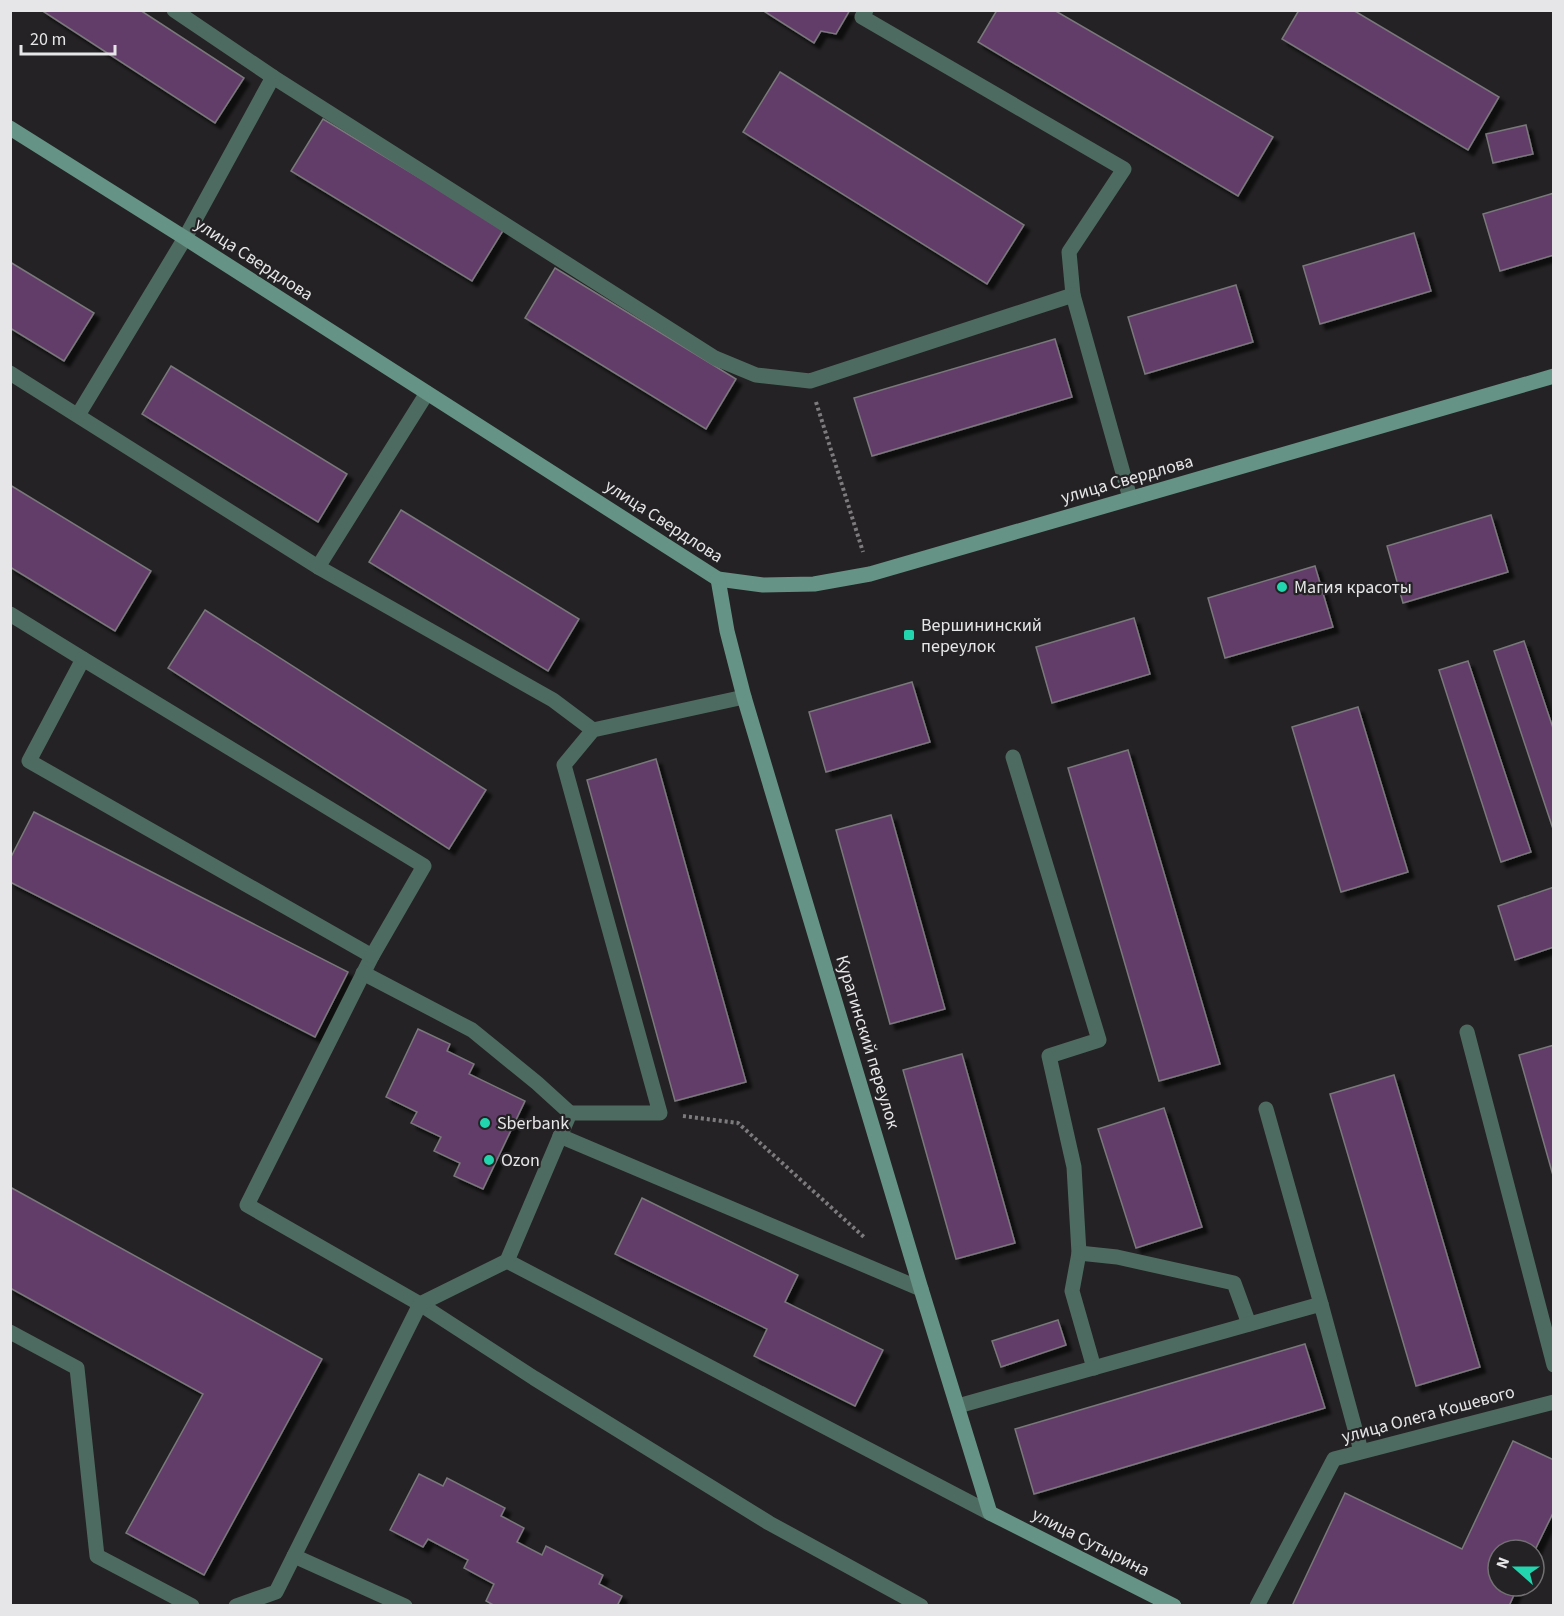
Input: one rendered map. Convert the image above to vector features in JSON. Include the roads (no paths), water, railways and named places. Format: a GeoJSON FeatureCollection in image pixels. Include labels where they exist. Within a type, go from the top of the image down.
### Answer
{"type":"FeatureCollection","features":[{"type":"Feature","properties":{"kind":"street"},"geometry":{"type":"LineString","coordinates":[[174,10],[273,77],[716,358],[756,375],[810,381],[1073,295]]}},
{"type":"Feature","properties":{"kind":"street"},"geometry":{"type":"LineString","coordinates":[[866,10],[862,17],[1124,169],[1069,252],[1073,295],[1130,498]]}},
{"type":"Feature","properties":{"kind":"street"},"geometry":{"type":"LineString","coordinates":[[78,415],[185,238],[273,77]]}},
{"type":"Feature","properties":{"kind":"street","name":"улица Свердлова"},"geometry":{"type":"LineString","coordinates":[[10,128],[718,579],[763,585],[813,584],[870,574],[1554,376]]}},
{"type":"Feature","properties":{"kind":"street"},"geometry":{"type":"LineString","coordinates":[[10,372],[318,567],[553,700],[593,730]]}},
{"type":"Feature","properties":{"kind":"street"},"geometry":{"type":"LineString","coordinates":[[318,567],[427,393]]}},
{"type":"Feature","properties":{"kind":"street","name":"Курагинский переулок"},"geometry":{"type":"LineString","coordinates":[[718,579],[727,631],[744,697],[990,1513]]}},
{"type":"Feature","properties":{"kind":"street"},"geometry":{"type":"LineString","coordinates":[[10,614],[424,867],[363,973],[247,1205],[420,1304],[534,1378],[769,1523],[921,1605]]}},
{"type":"Feature","properties":{"kind":"street"},"geometry":{"type":"LineString","coordinates":[[84,659],[28,761],[372,956]]}},
{"type":"Feature","properties":{"kind":"street"},"geometry":{"type":"LineString","coordinates":[[363,973],[472,1030],[570,1113],[660,1113],[564,765],[593,730],[744,697]]}},
{"type":"Feature","properties":{"kind":"street"},"geometry":{"type":"LineString","coordinates":[[1013,757],[1099,1040],[1049,1056],[1074,1167],[1079,1253],[1072,1291],[1094,1368]]}},
{"type":"Feature","properties":{"kind":"street"},"geometry":{"type":"LineString","coordinates":[[1467,1032],[1554,1365]]}},
{"type":"Feature","properties":{"kind":"street"},"geometry":{"type":"LineString","coordinates":[[1266,1109],[1361,1451]]}},
{"type":"Feature","properties":{"kind":"street"},"geometry":{"type":"LineString","coordinates":[[236,1605],[276,1592],[420,1304],[507,1261],[570,1113]]}},
{"type":"Feature","properties":{"kind":"street"},"geometry":{"type":"LineString","coordinates":[[560,1136],[921,1288]]}},
{"type":"Feature","properties":{"kind":"street"},"geometry":{"type":"LineString","coordinates":[[1079,1253],[1117,1257],[1234,1283],[1249,1324]]}},
{"type":"Feature","properties":{"kind":"street"},"geometry":{"type":"LineString","coordinates":[[507,1261],[990,1513]]}},
{"type":"Feature","properties":{"kind":"street"},"geometry":{"type":"LineString","coordinates":[[958,1406],[1321,1304]]}},
{"type":"Feature","properties":{"kind":"street"},"geometry":{"type":"LineString","coordinates":[[10,1332],[77,1368],[97,1556],[192,1605]]}},
{"type":"Feature","properties":{"kind":"street","name":"улица Олега Кошевого"},"geometry":{"type":"LineString","coordinates":[[1257,1605],[1334,1459],[1554,1402]]}},
{"type":"Feature","properties":{"kind":"street","name":"улица Сутырина"},"geometry":{"type":"LineString","coordinates":[[990,1513],[1174,1605]]}},
{"type":"Feature","properties":{"kind":"street"},"geometry":{"type":"LineString","coordinates":[[294,1556],[405,1605]]}},
{"type":"Feature","properties":{"kind":"place","name":"Магия красоты"},"geometry":{"type":"Point","coordinates":[1282,587]}},
{"type":"Feature","properties":{"kind":"place","name":"Вершининский переулок"},"geometry":{"type":"Point","coordinates":[909,635]}},
{"type":"Feature","properties":{"kind":"place","name":"Sberbank"},"geometry":{"type":"Point","coordinates":[485,1123]}},
{"type":"Feature","properties":{"kind":"place","name":"Ozon"},"geometry":{"type":"Point","coordinates":[489,1160]}}]}
